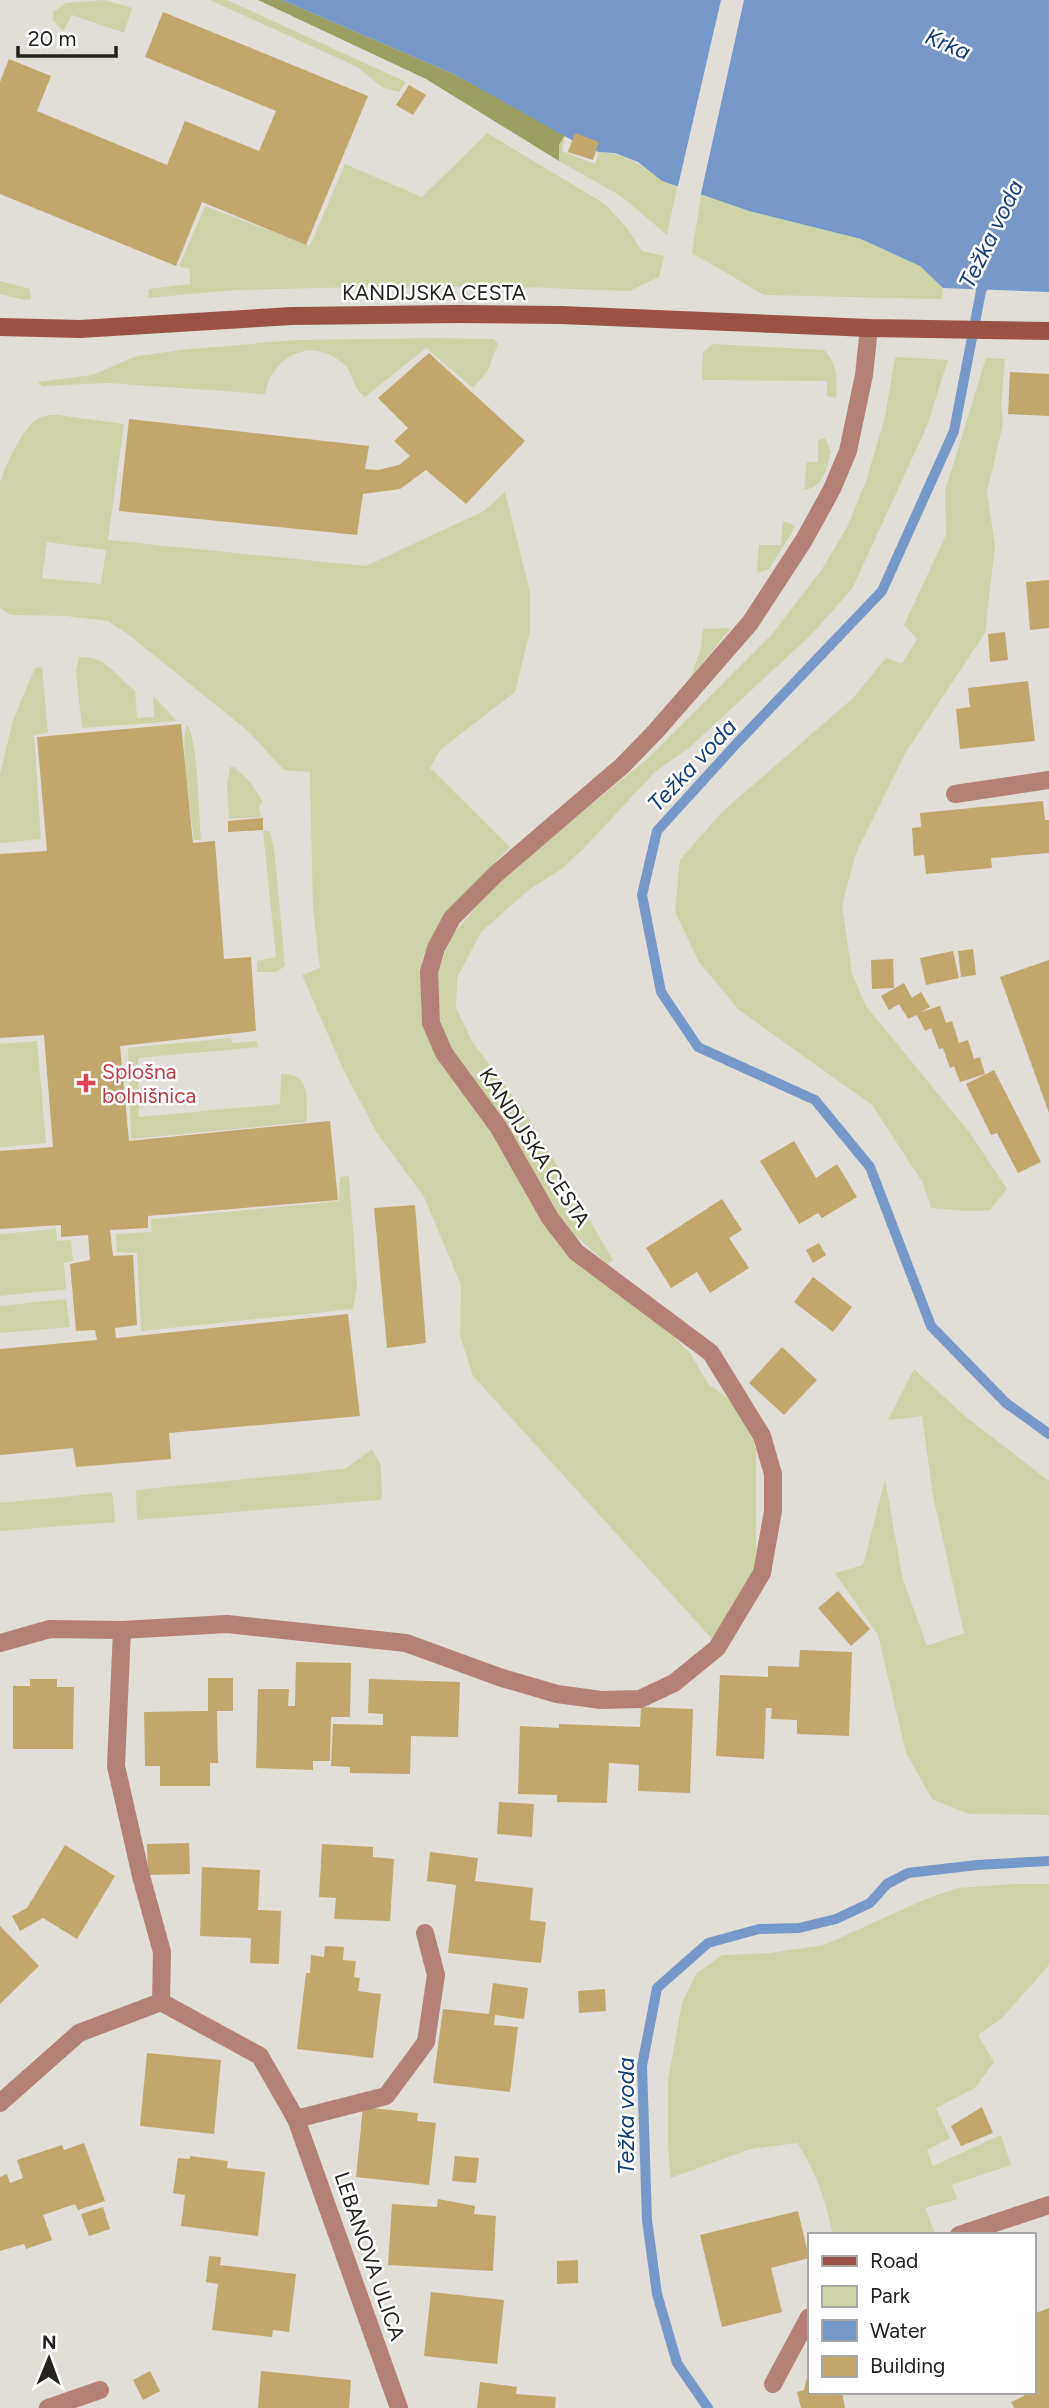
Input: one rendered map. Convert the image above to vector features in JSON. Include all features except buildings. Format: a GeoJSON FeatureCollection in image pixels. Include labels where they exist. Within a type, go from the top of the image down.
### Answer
{"type":"FeatureCollection","features":[{"type":"Feature","properties":{"kind":"main road","name":"KANDIJSKA CESTA"},"geometry":{"type":"LineString","coordinates":[[0,327],[80,330],[292,316],[458,314],[869,328],[1049,331]]}},
{"type":"Feature","properties":{"kind":"street","name":"KANDIJSKA CESTA"},"geometry":{"type":"LineString","coordinates":[[0,1643],[50,1629],[122,1630],[227,1624],[406,1643],[502,1678],[557,1694],[601,1700],[640,1699],[674,1682],[717,1648],[762,1573],[773,1511],[772,1474],[762,1436],[711,1353],[576,1252],[550,1218],[499,1128],[444,1053],[431,1023],[429,972],[436,948],[452,918],[496,874],[622,766],[750,623],[804,540],[832,489],[848,451],[864,375],[869,328]]}},
{"type":"Feature","properties":{"kind":"street"},"geometry":{"type":"LineString","coordinates":[[955,794],[1049,780]]}},
{"type":"Feature","properties":{"kind":"street"},"geometry":{"type":"LineString","coordinates":[[0,2103],[79,2033],[161,2002],[162,1952],[141,1876],[116,1766],[122,1630]]}},
{"type":"Feature","properties":{"kind":"street"},"geometry":{"type":"LineString","coordinates":[[296,2119],[386,2096],[426,2042],[436,1975],[425,1933]]}},
{"type":"Feature","properties":{"kind":"street","name":"LEBANOVA ULICA"},"geometry":{"type":"LineString","coordinates":[[161,2002],[260,2056],[296,2119],[399,2408]]}},
{"type":"Feature","properties":{"kind":"street"},"geometry":{"type":"LineString","coordinates":[[965,2233],[1049,2205]]}},
{"type":"Feature","properties":{"kind":"street"},"geometry":{"type":"LineString","coordinates":[[773,2384],[808,2319]]}},
{"type":"Feature","properties":{"kind":"street"},"geometry":{"type":"LineString","coordinates":[[48,2408],[100,2389]]}},
{"type":"Feature","properties":{"kind":"green space"},"geometry":{"type":"Polygon","coordinates":[[[104,0],[132,8],[124,33],[72,15],[63,31],[53,20],[53,12],[66,3],[104,0]]]}},
{"type":"Feature","properties":{"kind":"green space"},"geometry":{"type":"Polygon","coordinates":[[[210,0],[227,0],[406,82],[399,92],[382,87],[357,67],[210,0]]]}},
{"type":"Feature","properties":{"kind":"green space"},"geometry":{"type":"Polygon","coordinates":[[[258,0],[282,0],[456,75],[565,135],[559,145],[559,161],[426,79],[258,0]]]}},
{"type":"Feature","properties":{"kind":"green space"},"geometry":{"type":"Polygon","coordinates":[[[487,133],[605,204],[627,228],[642,251],[664,256],[659,277],[629,291],[493,286],[364,287],[234,290],[148,298],[149,289],[190,284],[190,269],[179,266],[205,206],[310,246],[345,164],[422,197],[487,133]]]}},
{"type":"Feature","properties":{"kind":"green space"},"geometry":{"type":"Polygon","coordinates":[[[565,135],[562,151],[595,164],[599,152],[622,156],[677,187],[667,235],[621,196],[559,161],[559,145],[565,135]]]}},
{"type":"Feature","properties":{"kind":"green space"},"geometry":{"type":"Polygon","coordinates":[[[701,195],[749,211],[861,239],[920,266],[943,288],[942,299],[764,295],[692,253],[701,195]]]}},
{"type":"Feature","properties":{"kind":"green space"},"geometry":{"type":"Polygon","coordinates":[[[0,281],[30,289],[31,299],[24,300],[0,294],[0,281]]]}},
{"type":"Feature","properties":{"kind":"green space"},"geometry":{"type":"Polygon","coordinates":[[[494,339],[498,344],[487,372],[473,388],[426,348],[365,397],[345,365],[326,353],[316,351],[288,357],[270,378],[265,394],[107,383],[42,386],[38,382],[92,375],[137,356],[190,349],[297,340],[494,339]]]}},
{"type":"Feature","properties":{"kind":"green space"},"geometry":{"type":"Polygon","coordinates":[[[712,344],[824,350],[834,367],[836,398],[827,396],[827,381],[702,380],[703,353],[712,344]]]}},
{"type":"Feature","properties":{"kind":"green space"},"geometry":{"type":"Polygon","coordinates":[[[895,357],[948,360],[927,426],[852,589],[811,635],[690,747],[656,771],[581,851],[560,870],[530,889],[481,932],[457,978],[456,1008],[473,1043],[524,1110],[613,1260],[607,1264],[568,1229],[445,1040],[435,1000],[438,970],[453,934],[500,880],[647,759],[773,633],[822,569],[847,527],[866,481],[885,417],[895,357]]]}},
{"type":"Feature","properties":{"kind":"green space"},"geometry":{"type":"Polygon","coordinates":[[[986,358],[1005,359],[1001,407],[1003,424],[987,492],[995,546],[985,633],[906,752],[856,853],[842,905],[852,974],[866,1006],[970,1133],[1007,1189],[990,1210],[970,1211],[931,1208],[923,1183],[872,1105],[739,1010],[699,962],[675,912],[680,860],[722,812],[853,698],[886,658],[902,664],[917,639],[904,625],[946,535],[945,491],[986,358]]]}},
{"type":"Feature","properties":{"kind":"green space"},"geometry":{"type":"Polygon","coordinates":[[[56,415],[124,424],[108,540],[366,566],[484,511],[505,492],[530,592],[530,631],[515,692],[440,750],[430,768],[510,847],[441,920],[422,960],[421,1011],[430,1041],[487,1125],[543,1220],[605,1283],[671,1334],[690,1353],[708,1384],[734,1403],[751,1429],[756,1451],[756,1552],[753,1577],[713,1640],[473,1376],[460,1336],[461,1285],[424,1197],[377,1133],[343,1069],[302,975],[320,968],[313,910],[310,772],[284,770],[248,731],[108,621],[66,616],[10,615],[0,607],[0,483],[11,456],[28,428],[41,417],[56,415]],[[47,542],[42,578],[101,584],[106,550],[47,542]]]}},
{"type":"Feature","properties":{"kind":"green space"},"geometry":{"type":"Polygon","coordinates":[[[825,438],[831,452],[826,471],[816,485],[804,490],[807,462],[818,462],[818,440],[825,438]]]}},
{"type":"Feature","properties":{"kind":"green space"},"geometry":{"type":"Polygon","coordinates":[[[783,521],[794,526],[793,531],[769,569],[757,573],[759,545],[781,545],[783,521]]]}},
{"type":"Feature","properties":{"kind":"green space"},"geometry":{"type":"Polygon","coordinates":[[[731,628],[691,677],[701,648],[703,629],[731,628]]]}},
{"type":"Feature","properties":{"kind":"green space"},"geometry":{"type":"Polygon","coordinates":[[[79,657],[104,663],[135,691],[137,718],[154,717],[153,696],[177,721],[82,728],[76,673],[79,657]]]}},
{"type":"Feature","properties":{"kind":"green space"},"geometry":{"type":"Polygon","coordinates":[[[42,667],[48,733],[34,735],[41,839],[0,843],[0,774],[13,720],[35,668],[42,667]]]}},
{"type":"Feature","properties":{"kind":"green space"},"geometry":{"type":"Polygon","coordinates":[[[187,725],[196,761],[201,840],[194,840],[184,746],[187,725]]]}},
{"type":"Feature","properties":{"kind":"green space"},"geometry":{"type":"Polygon","coordinates":[[[230,767],[234,767],[251,783],[263,802],[259,806],[261,817],[229,819],[227,784],[230,767]]]}},
{"type":"Feature","properties":{"kind":"green space"},"geometry":{"type":"Polygon","coordinates":[[[263,831],[270,831],[275,856],[285,966],[276,972],[257,972],[257,961],[276,957],[263,831]]]}},
{"type":"Feature","properties":{"kind":"green space"},"geometry":{"type":"Polygon","coordinates":[[[231,1038],[232,1043],[256,1041],[258,1047],[138,1058],[139,1117],[280,1104],[281,1074],[291,1075],[303,1083],[307,1097],[307,1122],[131,1139],[128,1048],[231,1038]]]}},
{"type":"Feature","properties":{"kind":"green space"},"geometry":{"type":"Polygon","coordinates":[[[37,1041],[46,1143],[0,1147],[0,1044],[37,1041]]]}},
{"type":"Feature","properties":{"kind":"green space"},"geometry":{"type":"Polygon","coordinates":[[[349,1176],[357,1285],[353,1309],[141,1331],[137,1253],[117,1252],[116,1234],[152,1232],[151,1219],[339,1201],[340,1177],[349,1176]]]}},
{"type":"Feature","properties":{"kind":"green space"},"geometry":{"type":"Polygon","coordinates":[[[56,1229],[57,1241],[71,1240],[73,1261],[64,1263],[66,1289],[0,1296],[0,1234],[56,1229]]]}},
{"type":"Feature","properties":{"kind":"green space"},"geometry":{"type":"Polygon","coordinates":[[[66,1299],[70,1327],[0,1333],[0,1306],[66,1299]]]}},
{"type":"Feature","properties":{"kind":"green space"},"geometry":{"type":"Polygon","coordinates":[[[914,1369],[966,1417],[1049,1481],[1049,1815],[968,1814],[932,1799],[906,1753],[878,1635],[835,1573],[863,1565],[885,1480],[903,1580],[927,1646],[964,1633],[933,1496],[922,1416],[888,1420],[914,1369]]]}},
{"type":"Feature","properties":{"kind":"green space"},"geometry":{"type":"Polygon","coordinates":[[[372,1449],[381,1466],[380,1500],[137,1520],[136,1490],[345,1469],[372,1449]]]}},
{"type":"Feature","properties":{"kind":"green space"},"geometry":{"type":"Polygon","coordinates":[[[112,1492],[115,1522],[0,1531],[0,1503],[112,1492]]]}},
{"type":"Feature","properties":{"kind":"green space"},"geometry":{"type":"Polygon","coordinates":[[[1049,1884],[1049,1965],[1001,2019],[978,2035],[994,2062],[975,2088],[936,2108],[950,2138],[927,2150],[933,2166],[1001,2135],[1011,2165],[951,2185],[958,2199],[925,2208],[935,2233],[832,2233],[820,2187],[797,2143],[750,2149],[671,2178],[668,2080],[682,2003],[696,1974],[722,1955],[770,1953],[824,1945],[926,1899],[958,1888],[1049,1884]]]}},
{"type":"Feature","properties":{"kind":"water","name":"Krka"},"geometry":{"type":"Polygon","coordinates":[[[282,0],[1049,0],[1049,292],[943,288],[920,266],[861,239],[749,211],[662,181],[638,162],[615,153],[584,147],[456,75],[282,0]]]}},
{"type":"Feature","properties":{"kind":"pier"},"geometry":{"type":"Polygon","coordinates":[[[721,0],[744,0],[700,198],[677,190],[721,0]]]}},
{"type":"Feature","properties":{"kind":"waterway","name":"Težka voda"},"geometry":{"type":"LineString","coordinates":[[986,281],[981,291],[954,431],[882,591],[657,831],[642,895],[661,992],[698,1047],[815,1100],[870,1167],[931,1326],[1006,1403],[1049,1434]]}},
{"type":"Feature","properties":{"kind":"waterway","name":"Težka voda"},"geometry":{"type":"LineString","coordinates":[[708,2408],[677,2363],[657,2294],[647,2220],[642,2066],[657,1988],[708,1943],[759,1929],[799,1928],[836,1919],[870,1903],[887,1884],[908,1873],[977,1865],[1049,1861]]}},
{"type":"Feature","properties":{"kind":"place","name":"Splošna bolnišnica"},"geometry":{"type":"Point","coordinates":[86,1083]}}]}
